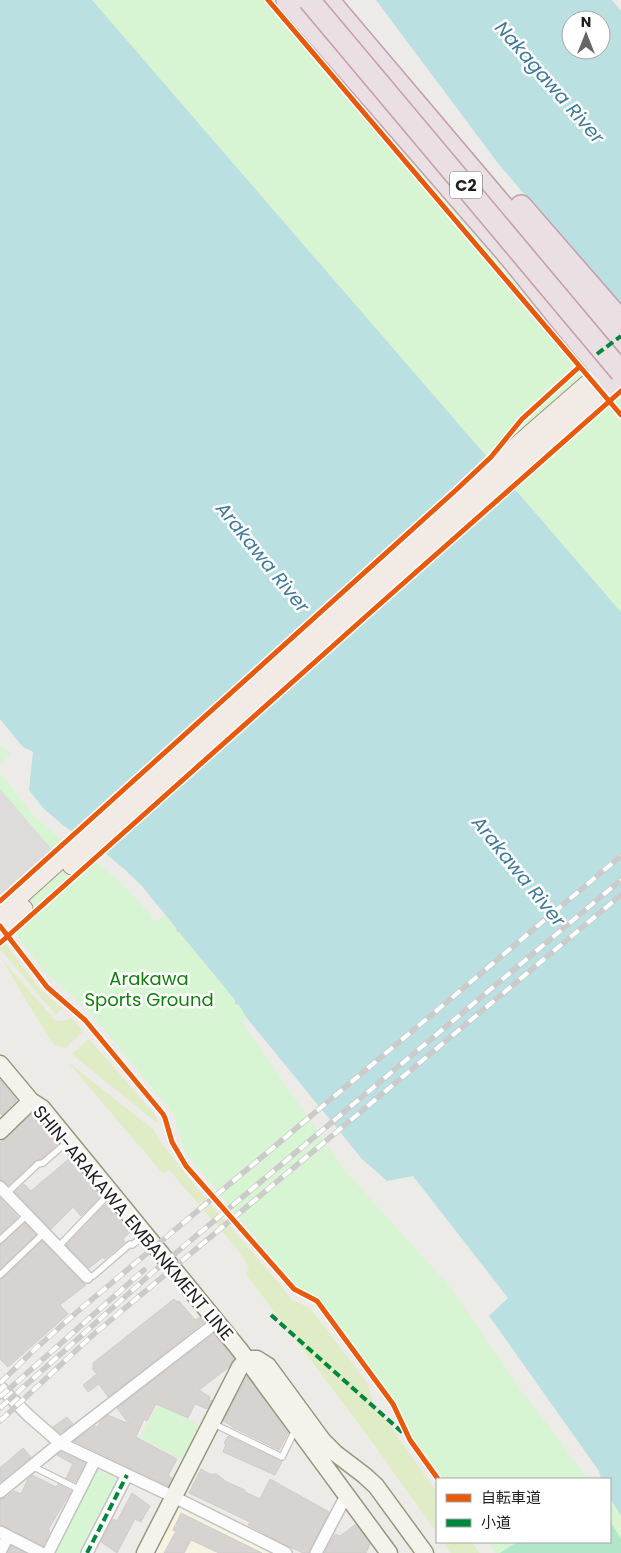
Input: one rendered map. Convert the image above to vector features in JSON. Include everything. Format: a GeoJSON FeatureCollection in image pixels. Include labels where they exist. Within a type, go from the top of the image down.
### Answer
{"type":"FeatureCollection","features":[{"type":"Feature","properties":{"kind":"highway"},"geometry":{"type":"LineString","coordinates":[[287,0],[534,285],[584,350],[615,376]]}},
{"type":"Feature","properties":{"kind":"highway","name":"C2"},"geometry":{"type":"LineString","coordinates":[[309,0],[615,376]]}},
{"type":"Feature","properties":{"kind":"highway","name":"C2"},"geometry":{"type":"LineString","coordinates":[[328,0],[621,346]]}},
{"type":"Feature","properties":{"kind":"highway"},"geometry":{"type":"LineString","coordinates":[[347,0],[621,321]]}},
{"type":"Feature","properties":{"kind":"main road"},"geometry":{"type":"LineString","coordinates":[[0,929],[615,376],[621,356]]}},
{"type":"Feature","properties":{"kind":"main road"},"geometry":{"type":"LineString","coordinates":[[0,913],[615,376]]}},
{"type":"Feature","properties":{"kind":"main road","name":"SHIN-ARAKAWA EMBANKMENT LINE"},"geometry":{"type":"LineString","coordinates":[[0,1064],[31,1101],[42,1108],[69,1140],[217,1322],[347,1494],[389,1553]]}},
{"type":"Feature","properties":{"kind":"main road"},"geometry":{"type":"LineString","coordinates":[[0,1131],[31,1101]]}},
{"type":"Feature","properties":{"kind":"main road"},"geometry":{"type":"LineString","coordinates":[[146,1553],[240,1367],[247,1360],[257,1359],[268,1366],[327,1446],[339,1457],[364,1474],[376,1486],[424,1553]]}},
{"type":"Feature","properties":{"kind":"street"},"geometry":{"type":"LineString","coordinates":[[3,1190],[87,1277]]}},
{"type":"Feature","properties":{"kind":"street"},"geometry":{"type":"LineString","coordinates":[[0,1492],[60,1443],[217,1322]]}},
{"type":"Feature","properties":{"kind":"street"},"geometry":{"type":"LineString","coordinates":[[0,1387],[60,1443],[286,1553]]}},
{"type":"Feature","properties":{"kind":"street"},"geometry":{"type":"LineString","coordinates":[[48,1553],[95,1460]]}},
{"type":"Feature","properties":{"kind":"street"},"geometry":{"type":"LineString","coordinates":[[87,1553],[127,1474]]}},
{"type":"Feature","properties":{"kind":"street"},"geometry":{"type":"LineString","coordinates":[[316,1553],[347,1494]]}},
{"type":"Feature","properties":{"kind":"street"},"geometry":{"type":"LineString","coordinates":[[0,1552],[4,1534],[41,1553]]}},
{"type":"Feature","properties":{"kind":"lane"},"geometry":{"type":"LineString","coordinates":[[3,1190],[38,1164],[43,1163],[69,1140]]}},
{"type":"Feature","properties":{"kind":"lane"},"geometry":{"type":"LineString","coordinates":[[58,1247],[108,1196],[113,1194]]}},
{"type":"Feature","properties":{"kind":"lane"},"geometry":{"type":"LineString","coordinates":[[0,1240],[27,1215]]}},
{"type":"Feature","properties":{"kind":"lane"},"geometry":{"type":"LineString","coordinates":[[0,1275],[44,1233]]}},
{"type":"Feature","properties":{"kind":"lane"},"geometry":{"type":"LineString","coordinates":[[87,1277],[93,1276],[130,1244],[132,1245],[146,1234]]}},
{"type":"Feature","properties":{"kind":"lane"},"geometry":{"type":"LineString","coordinates":[[212,1423],[282,1456],[297,1427]]}},
{"type":"Feature","properties":{"kind":"lane"},"geometry":{"type":"LineString","coordinates":[[32,1466],[80,1490]]}},
{"type":"Feature","properties":{"kind":"shaded area"},"geometry":{"type":"Polygon","coordinates":[[[0,789],[55,853],[0,903],[0,789]]]}},
{"type":"Feature","properties":{"kind":"shaded area"},"geometry":{"type":"Polygon","coordinates":[[[176,1507],[273,1553],[152,1553],[176,1507]]]}},
{"type":"Feature","properties":{"kind":"green space"},"geometry":{"type":"Polygon","coordinates":[[[92,0],[296,0],[621,381],[621,612],[92,0]]]}},
{"type":"Feature","properties":{"kind":"green space"},"geometry":{"type":"Polygon","coordinates":[[[0,745],[11,754],[0,764],[0,745]]]}},
{"type":"Feature","properties":{"kind":"green space","name":"Arakawa Sports Ground"},"geometry":{"type":"Polygon","coordinates":[[[0,773],[33,815],[57,836],[102,867],[127,888],[156,922],[165,915],[235,1000],[235,1003],[239,1005],[246,1017],[242,1022],[345,1171],[450,1287],[513,1379],[587,1478],[442,1478],[388,1403],[383,1386],[318,1299],[298,1289],[185,1152],[173,1113],[88,1010],[45,972],[0,914],[0,773]]]}},
{"type":"Feature","properties":{"kind":"green space"},"geometry":{"type":"Polygon","coordinates":[[[0,937],[40,989],[62,1008],[56,1015],[0,949],[0,937]]]}},
{"type":"Feature","properties":{"kind":"green space"},"geometry":{"type":"Polygon","coordinates":[[[2,959],[54,1019],[62,1021],[72,1018],[83,1031],[66,1048],[54,1045],[2,959]]]}},
{"type":"Feature","properties":{"kind":"green space"},"geometry":{"type":"Polygon","coordinates":[[[89,1039],[156,1116],[158,1124],[72,1054],[89,1039]]]}},
{"type":"Feature","properties":{"kind":"green space"},"geometry":{"type":"Polygon","coordinates":[[[68,1062],[154,1130],[158,1139],[195,1186],[283,1288],[290,1299],[310,1308],[368,1384],[372,1400],[436,1492],[436,1532],[367,1435],[246,1274],[249,1266],[234,1245],[169,1170],[163,1174],[68,1062]]]}},
{"type":"Feature","properties":{"kind":"green space"},"geometry":{"type":"Polygon","coordinates":[[[158,1405],[199,1425],[182,1460],[140,1437],[158,1405]]]}},
{"type":"Feature","properties":{"kind":"green space"},"geometry":{"type":"Polygon","coordinates":[[[97,1469],[120,1480],[84,1553],[53,1553],[97,1469]]]}},
{"type":"Feature","properties":{"kind":"green space"},"geometry":{"type":"Polygon","coordinates":[[[611,1500],[621,1517],[621,1553],[496,1553],[489,1543],[611,1543],[611,1500]]]}},
{"type":"Feature","properties":{"kind":"green space"},"geometry":{"type":"Polygon","coordinates":[[[611,1523],[621,1539],[621,1553],[500,1553],[515,1543],[611,1543],[611,1523]]]}},
{"type":"Feature","properties":{"kind":"green space"},"geometry":{"type":"Polygon","coordinates":[[[444,1543],[473,1543],[480,1553],[451,1553],[444,1543]]]}},
{"type":"Feature","properties":{"kind":"water","name":"Arakawa River"},"geometry":{"type":"Polygon","coordinates":[[[0,0],[92,0],[621,612],[621,1516],[611,1500],[611,1478],[601,1478],[599,1471],[489,1316],[508,1298],[413,1176],[387,1181],[362,1159],[246,1017],[239,1005],[235,1004],[235,1000],[179,932],[177,932],[176,928],[141,885],[105,853],[64,826],[43,808],[29,790],[33,752],[23,747],[0,719],[0,0]]]}},
{"type":"Feature","properties":{"kind":"water","name":"Nakagawa River"},"geometry":{"type":"Polygon","coordinates":[[[376,0],[612,0],[621,11],[621,309],[497,162],[376,0]]]}},
{"type":"Feature","properties":{"kind":"building"},"geometry":{"type":"Polygon","coordinates":[[[0,1080],[16,1099],[2,1115],[0,1113],[0,1080]]]}},
{"type":"Feature","properties":{"kind":"building"},"geometry":{"type":"Polygon","coordinates":[[[32,1114],[58,1144],[41,1159],[35,1161],[9,1185],[0,1180],[0,1143],[32,1114]]]}},
{"type":"Feature","properties":{"kind":"building"},"geometry":{"type":"Polygon","coordinates":[[[70,1158],[101,1196],[81,1216],[73,1207],[51,1229],[15,1192],[24,1184],[31,1191],[70,1158]]]}},
{"type":"Feature","properties":{"kind":"building"},"geometry":{"type":"Polygon","coordinates":[[[0,1198],[18,1217],[0,1234],[0,1198]]]}},
{"type":"Feature","properties":{"kind":"building"},"geometry":{"type":"Polygon","coordinates":[[[107,1203],[130,1232],[123,1239],[125,1242],[105,1259],[103,1257],[89,1268],[66,1245],[107,1203]]]}},
{"type":"Feature","properties":{"kind":"building"},"geometry":{"type":"Polygon","coordinates":[[[25,1223],[36,1235],[0,1269],[0,1245],[25,1223]]]}},
{"type":"Feature","properties":{"kind":"building"},"geometry":{"type":"Polygon","coordinates":[[[42,1241],[86,1285],[60,1305],[68,1314],[8,1367],[0,1359],[0,1280],[42,1241]]]}},
{"type":"Feature","properties":{"kind":"building"},"geometry":{"type":"Polygon","coordinates":[[[174,1299],[177,1302],[179,1301],[195,1320],[200,1317],[204,1322],[108,1397],[99,1384],[88,1392],[83,1385],[97,1374],[93,1370],[93,1363],[174,1299]]]}},
{"type":"Feature","properties":{"kind":"building"},"geometry":{"type":"Polygon","coordinates":[[[214,1334],[234,1359],[229,1367],[199,1390],[210,1397],[209,1400],[212,1401],[207,1409],[195,1404],[188,1418],[156,1404],[147,1421],[144,1419],[136,1437],[177,1459],[168,1476],[172,1478],[168,1486],[74,1441],[95,1426],[98,1427],[100,1422],[108,1415],[129,1424],[117,1408],[214,1334]]]}},
{"type":"Feature","properties":{"kind":"building"},"geometry":{"type":"Polygon","coordinates":[[[247,1376],[288,1433],[279,1450],[223,1421],[247,1376]]]}},
{"type":"Feature","properties":{"kind":"building"},"geometry":{"type":"Polygon","coordinates":[[[67,1417],[73,1424],[60,1433],[53,1427],[67,1417]]]}},
{"type":"Feature","properties":{"kind":"building"},"geometry":{"type":"Polygon","coordinates":[[[228,1436],[282,1462],[275,1475],[223,1452],[226,1444],[224,1443],[228,1436]]]}},
{"type":"Feature","properties":{"kind":"building"},"geometry":{"type":"Polygon","coordinates":[[[23,1448],[31,1457],[0,1482],[0,1468],[23,1448]]]}},
{"type":"Feature","properties":{"kind":"building"},"geometry":{"type":"Polygon","coordinates":[[[61,1452],[85,1463],[75,1482],[66,1478],[73,1464],[57,1455],[61,1452]]]}},
{"type":"Feature","properties":{"kind":"building"},"geometry":{"type":"Polygon","coordinates":[[[201,1469],[210,1474],[216,1474],[227,1482],[260,1499],[270,1479],[329,1512],[309,1553],[303,1553],[286,1545],[248,1525],[250,1522],[189,1493],[201,1469]]]}},
{"type":"Feature","properties":{"kind":"building"},"geometry":{"type":"Polygon","coordinates":[[[32,1475],[56,1487],[58,1484],[71,1491],[48,1530],[50,1531],[43,1546],[0,1525],[0,1499],[5,1498],[14,1491],[21,1494],[32,1475]]]}},
{"type":"Feature","properties":{"kind":"building"},"geometry":{"type":"Polygon","coordinates":[[[132,1493],[150,1506],[141,1522],[135,1519],[117,1553],[101,1542],[113,1519],[117,1521],[132,1493]]]}},
{"type":"Feature","properties":{"kind":"building"},"geometry":{"type":"Polygon","coordinates":[[[181,1513],[262,1553],[219,1553],[191,1540],[184,1553],[164,1553],[176,1531],[173,1530],[181,1513]]]}},
{"type":"Feature","properties":{"kind":"building"},"geometry":{"type":"Polygon","coordinates":[[[356,1524],[370,1544],[366,1553],[324,1553],[335,1534],[340,1536],[356,1524]]]}},
{"type":"Feature","properties":{"kind":"building"},"geometry":{"type":"Polygon","coordinates":[[[11,1546],[25,1553],[8,1553],[11,1546]]]}},
{"type":"Feature","properties":{"kind":"railway"},"geometry":{"type":"LineString","coordinates":[[0,1383],[77,1312],[621,856]]}},
{"type":"Feature","properties":{"kind":"railway"},"geometry":{"type":"LineString","coordinates":[[0,1408],[153,1272],[621,880]]}},
{"type":"Feature","properties":{"kind":"railway"},"geometry":{"type":"LineString","coordinates":[[0,1421],[94,1334],[621,895]]}},
{"type":"Feature","properties":{"kind":"railway"},"geometry":{"type":"LineString","coordinates":[[0,1397],[144,1270]]}},
{"type":"Feature","properties":{"kind":"marked path"},"geometry":{"type":"LineString","coordinates":[[597,354],[621,336]]}},
{"type":"Feature","properties":{"kind":"marked path"},"geometry":{"type":"LineString","coordinates":[[271,1315],[403,1433]]}},
{"type":"Feature","properties":{"kind":"marked path"},"geometry":{"type":"LineString","coordinates":[[87,1553],[127,1475]]}},
{"type":"Feature","properties":{"kind":"cycle path"},"geometry":{"type":"LineString","coordinates":[[268,0],[621,415]]}},
{"type":"Feature","properties":{"kind":"cycle path"},"geometry":{"type":"LineString","coordinates":[[0,901],[456,490],[491,457],[522,419],[578,368]]}},
{"type":"Feature","properties":{"kind":"cycle path"},"geometry":{"type":"LineString","coordinates":[[0,943],[621,391]]}},
{"type":"Feature","properties":{"kind":"cycle path"},"geometry":{"type":"LineString","coordinates":[[0,926],[47,987],[85,1020],[163,1114],[172,1142],[186,1166],[294,1289],[317,1301],[393,1404],[410,1440],[437,1478]]}}]}
